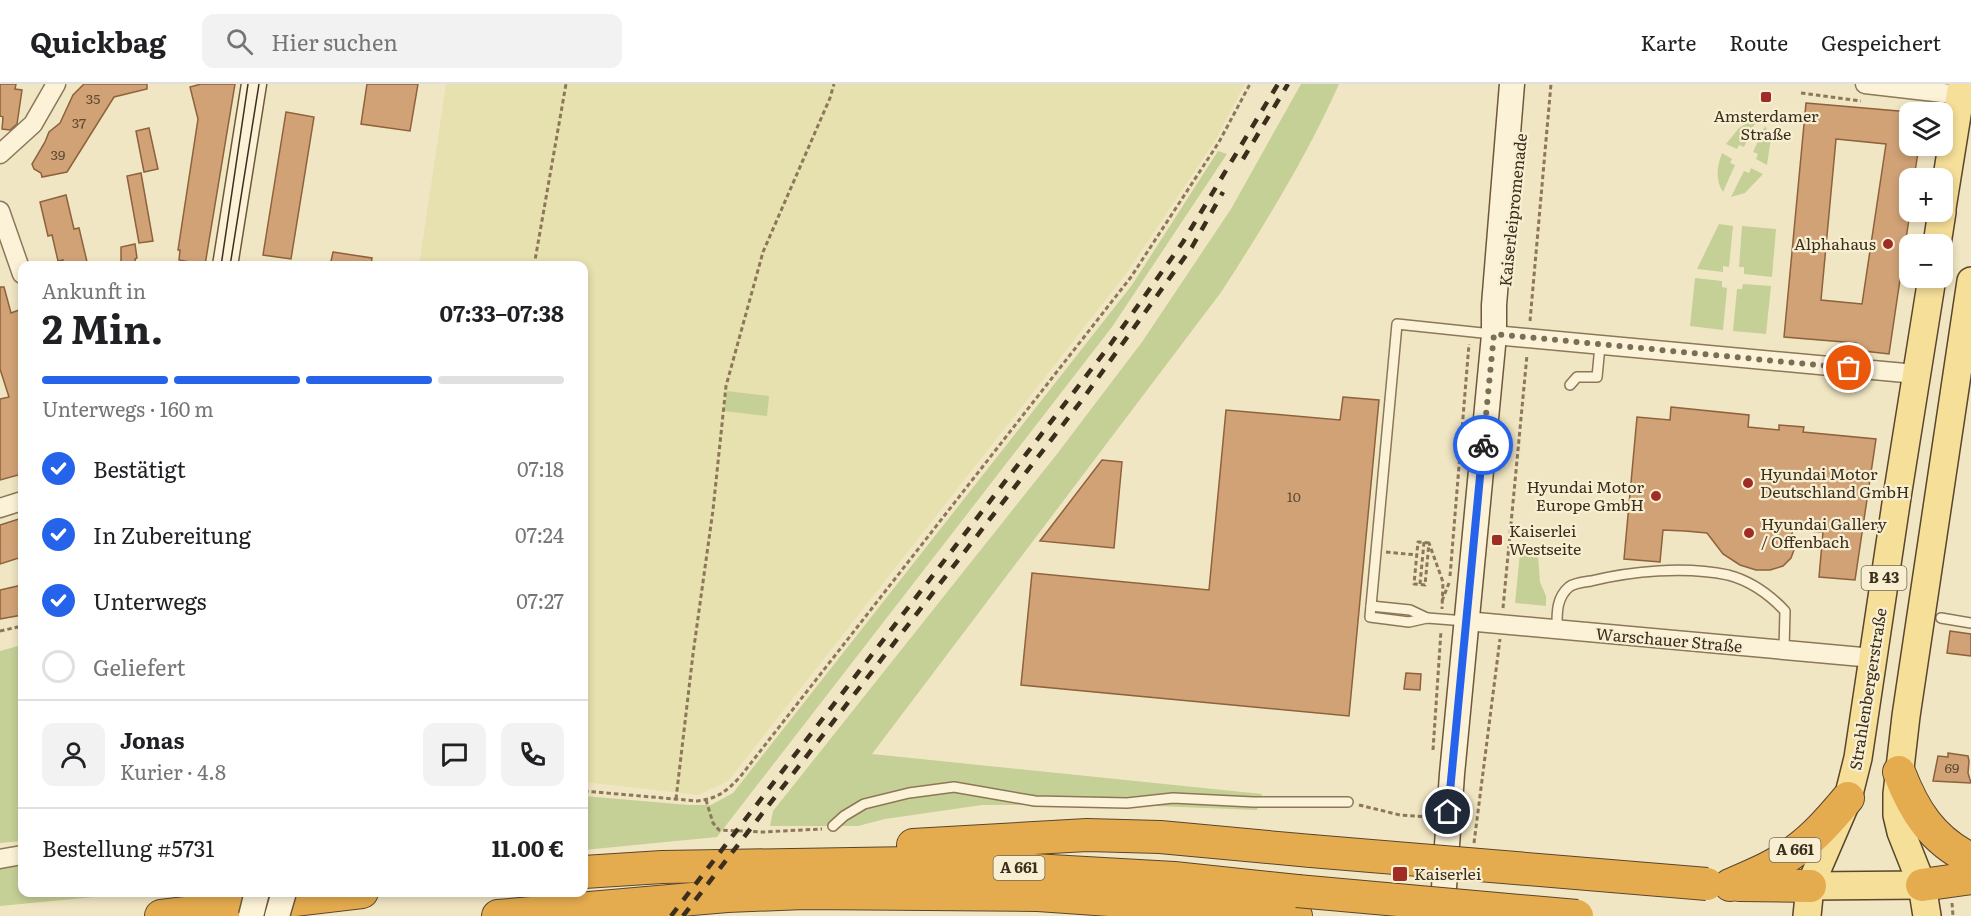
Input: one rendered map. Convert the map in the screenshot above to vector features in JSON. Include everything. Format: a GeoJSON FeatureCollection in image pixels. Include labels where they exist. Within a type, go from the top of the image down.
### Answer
{"type":"FeatureCollection","features":[{"type":"Feature","properties":{"kind":"highway"},"geometry":{"type":"LineString","coordinates":[[1899,771],[1920,816],[1942,842],[1971,859]]}},
{"type":"Feature","properties":{"kind":"highway","name":"A 661"},"geometry":{"type":"LineString","coordinates":[[1719,884],[1781,861],[1823,827],[1848,798]]}},
{"type":"Feature","properties":{"kind":"highway","name":"A 661"},"geometry":{"type":"LineString","coordinates":[[740,880],[847,849],[1087,835],[1160,837],[1719,884],[1808,901]]}},
{"type":"Feature","properties":{"kind":"highway","name":"A 661"},"geometry":{"type":"LineString","coordinates":[[498,916],[740,880],[912,863],[1174,878],[1296,904],[1577,916]]}},
{"type":"Feature","properties":{"kind":"highway","name":"A 661"},"geometry":{"type":"LineString","coordinates":[[588,872],[740,880],[819,909],[913,916]]}},
{"type":"Feature","properties":{"kind":"highway"},"geometry":{"type":"LineString","coordinates":[[1922,885],[1971,878]]}},
{"type":"Feature","properties":{"kind":"highway"},"geometry":{"type":"LineString","coordinates":[[161,916],[320,897]]}},
{"type":"Feature","properties":{"kind":"main road"},"geometry":{"type":"LineString","coordinates":[[226,261],[254,84]]}},
{"type":"Feature","properties":{"kind":"main road","name":"Kaiserleipromenade"},"geometry":{"type":"LineString","coordinates":[[1437,824],[1466,621],[1494,334],[1494,305],[1512,84]]}},
{"type":"Feature","properties":{"kind":"main road","name":"Kaiserleipromenade"},"geometry":{"type":"LineString","coordinates":[[1494,334],[1504,301],[1526,84]]}},
{"type":"Feature","properties":{"kind":"main road"},"geometry":{"type":"LineString","coordinates":[[1950,168],[1964,92]]}},
{"type":"Feature","properties":{"kind":"main road","name":"Strahlenbergerstraße"},"geometry":{"type":"LineString","coordinates":[[1808,901],[1848,798],[1858,758],[1930,288]]}},
{"type":"Feature","properties":{"kind":"main road","name":"B 43"},"geometry":{"type":"LineString","coordinates":[[1927,916],[1922,885],[1901,832],[1897,815],[1899,771],[1954,402],[1966,358],[1970,294]]}},
{"type":"Feature","properties":{"kind":"main road"},"geometry":{"type":"LineString","coordinates":[[1916,374],[1939,380],[1950,391],[1954,402]]}},
{"type":"Feature","properties":{"kind":"main road"},"geometry":{"type":"LineString","coordinates":[[1434,916],[1441,854],[1437,824]]}},
{"type":"Feature","properties":{"kind":"main road"},"geometry":{"type":"LineString","coordinates":[[1437,824],[1447,855],[1442,916]]}},
{"type":"Feature","properties":{"kind":"main road"},"geometry":{"type":"LineString","coordinates":[[1808,901],[1922,885]]}},
{"type":"Feature","properties":{"kind":"main road"},"geometry":{"type":"LineString","coordinates":[[250,916],[256,897]]}},
{"type":"Feature","properties":{"kind":"main road"},"geometry":{"type":"LineString","coordinates":[[277,916],[283,897]]}},
{"type":"Feature","properties":{"kind":"street"},"geometry":{"type":"LineString","coordinates":[[0,154],[33,124],[56,84]]}},
{"type":"Feature","properties":{"kind":"street"},"geometry":{"type":"LineString","coordinates":[[1865,84],[1964,92]]}},
{"type":"Feature","properties":{"kind":"street"},"geometry":{"type":"LineString","coordinates":[[0,211],[18,263]]}},
{"type":"Feature","properties":{"kind":"street"},"geometry":{"type":"LineString","coordinates":[[1494,334],[1600,346],[1916,374]]}},
{"type":"Feature","properties":{"kind":"street"},"geometry":{"type":"LineString","coordinates":[[0,508],[18,502]]}},
{"type":"Feature","properties":{"kind":"street","name":"Warschauer Straße"},"geometry":{"type":"LineString","coordinates":[[1466,621],[1873,658]]}},
{"type":"Feature","properties":{"kind":"street"},"geometry":{"type":"LineString","coordinates":[[0,859],[18,856]]}},
{"type":"Feature","properties":{"kind":"lane"},"geometry":{"type":"LineString","coordinates":[[1466,621],[1427,618],[1409,622],[1370,617],[1397,324],[1494,334]]}},
{"type":"Feature","properties":{"kind":"lane"},"geometry":{"type":"LineString","coordinates":[[1570,385],[1577,377],[1597,377],[1600,346]]}},
{"type":"Feature","properties":{"kind":"lane"},"geometry":{"type":"LineString","coordinates":[[1557,629],[1557,611],[1561,597],[1570,585],[1618,574],[1702,572],[1728,576],[1755,585],[1773,598],[1785,611],[1784,650]]}},
{"type":"Feature","properties":{"kind":"lane"},"geometry":{"type":"LineString","coordinates":[[1371,606],[1410,610],[1427,618]]}},
{"type":"Feature","properties":{"kind":"lane"},"geometry":{"type":"LineString","coordinates":[[1941,618],[1971,622]]}},
{"type":"Feature","properties":{"kind":"lane"},"geometry":{"type":"LineString","coordinates":[[833,826],[864,804],[909,793],[954,787],[1047,801],[1127,803],[1173,798],[1253,802],[1348,802]]}},
{"type":"Feature","properties":{"kind":"path"},"geometry":{"type":"LineString","coordinates":[[535,261],[566,84]]}},
{"type":"Feature","properties":{"kind":"path"},"geometry":{"type":"LineString","coordinates":[[676,799],[713,510],[726,386],[763,252],[834,84]]}},
{"type":"Feature","properties":{"kind":"path"},"geometry":{"type":"LineString","coordinates":[[588,791],[706,800],[724,794],[740,777],[1131,277],[1219,142],[1250,84]]}},
{"type":"Feature","properties":{"kind":"path"},"geometry":{"type":"LineString","coordinates":[[1418,542],[1429,543],[1425,585],[1414,584],[1418,542]]}},
{"type":"Feature","properties":{"kind":"path"},"geometry":{"type":"LineString","coordinates":[[1420,584],[1424,542]]}},
{"type":"Feature","properties":{"kind":"path"},"geometry":{"type":"LineString","coordinates":[[1429,543],[1443,582],[1442,601]]}},
{"type":"Feature","properties":{"kind":"path"},"geometry":{"type":"LineString","coordinates":[[1377,551],[1417,555]]}},
{"type":"Feature","properties":{"kind":"path"},"geometry":{"type":"LineString","coordinates":[[0,631],[18,627]]}},
{"type":"Feature","properties":{"kind":"path"},"geometry":{"type":"LineString","coordinates":[[1474,846],[1500,636]]}},
{"type":"Feature","properties":{"kind":"path"},"geometry":{"type":"LineString","coordinates":[[1432,757],[1441,639]]}},
{"type":"Feature","properties":{"kind":"path"},"geometry":{"type":"LineString","coordinates":[[706,800],[712,823],[719,830],[816,831],[833,826]]}},
{"type":"Feature","properties":{"kind":"path"},"geometry":{"type":"LineString","coordinates":[[1348,802],[1437,824]]}},
{"type":"Feature","properties":{"kind":"shaded area"},"geometry":{"type":"Polygon","coordinates":[[[446,84],[1245,84],[1215,141],[1126,274],[728,781],[698,795],[588,782],[588,261],[420,261],[446,84]]]}},
{"type":"Feature","properties":{"kind":"green space"},"geometry":{"type":"Polygon","coordinates":[[[1301,84],[1339,84],[1285,189],[1222,291],[872,754],[1262,794],[1257,810],[1130,805],[982,805],[885,819],[858,826],[770,826],[773,811],[1057,454],[1142,342],[1231,209],[1301,84]]]}},
{"type":"Feature","properties":{"kind":"green space"},"geometry":{"type":"Polygon","coordinates":[[[1750,121],[1756,121],[1744,147],[1739,145],[1737,149],[1726,144],[1739,128],[1750,121]]]}},
{"type":"Feature","properties":{"kind":"green space"},"geometry":{"type":"Polygon","coordinates":[[[1765,126],[1771,138],[1767,165],[1756,159],[1758,154],[1753,152],[1765,126]]]}},
{"type":"Feature","properties":{"kind":"green space"},"geometry":{"type":"Polygon","coordinates":[[[1218,151],[1227,154],[1112,327],[717,837],[588,850],[588,796],[711,805],[733,793],[1132,285],[1218,151]]]}},
{"type":"Feature","properties":{"kind":"green space"},"geometry":{"type":"Polygon","coordinates":[[[1722,153],[1732,159],[1730,163],[1735,165],[1723,192],[1718,173],[1722,153]]]}},
{"type":"Feature","properties":{"kind":"green space"},"geometry":{"type":"Polygon","coordinates":[[[1751,168],[1763,174],[1745,193],[1731,197],[1744,171],[1749,173],[1751,168]]]}},
{"type":"Feature","properties":{"kind":"green space"},"geometry":{"type":"Polygon","coordinates":[[[1719,224],[1733,226],[1729,267],[1723,266],[1723,272],[1697,269],[1719,224]]]}},
{"type":"Feature","properties":{"kind":"green space"},"geometry":{"type":"Polygon","coordinates":[[[1742,226],[1776,229],[1772,277],[1744,274],[1744,267],[1739,267],[1742,226]]]}},
{"type":"Feature","properties":{"kind":"green space"},"geometry":{"type":"Polygon","coordinates":[[[1695,278],[1722,281],[1722,287],[1727,288],[1723,330],[1690,326],[1695,278]]]}},
{"type":"Feature","properties":{"kind":"green space"},"geometry":{"type":"Polygon","coordinates":[[[1743,284],[1771,286],[1766,334],[1733,331],[1737,289],[1742,289],[1743,284]]]}},
{"type":"Feature","properties":{"kind":"green space"},"geometry":{"type":"Polygon","coordinates":[[[727,391],[769,396],[767,416],[724,411],[727,391]]]}},
{"type":"Feature","properties":{"kind":"green space"},"geometry":{"type":"Polygon","coordinates":[[[1520,553],[1538,555],[1540,582],[1546,596],[1546,606],[1515,603],[1520,553]]]}},
{"type":"Feature","properties":{"kind":"green space"},"geometry":{"type":"Polygon","coordinates":[[[18,646],[18,841],[0,843],[0,651],[18,646]]]}},
{"type":"Feature","properties":{"kind":"green space"},"geometry":{"type":"Polygon","coordinates":[[[18,866],[18,897],[94,897],[0,906],[0,868],[18,866]]]}},
{"type":"Feature","properties":{"kind":"building"},"geometry":{"type":"Polygon","coordinates":[[[0,84],[16,84],[15,89],[22,90],[17,124],[10,130],[2,129],[0,84]]]}},
{"type":"Feature","properties":{"kind":"building"},"geometry":{"type":"Polygon","coordinates":[[[84,84],[147,84],[147,89],[114,97],[67,172],[42,177],[32,164],[49,132],[60,123],[73,95],[84,84]]]}},
{"type":"Feature","properties":{"kind":"building"},"geometry":{"type":"Polygon","coordinates":[[[201,84],[235,84],[206,261],[179,260],[180,250],[178,250],[198,119],[190,87],[201,84]]]}},
{"type":"Feature","properties":{"kind":"building"},"geometry":{"type":"Polygon","coordinates":[[[367,84],[418,84],[410,131],[361,124],[367,84]]]}},
{"type":"Feature","properties":{"kind":"building","name":"Alphahaus"},"geometry":{"type":"Polygon","coordinates":[[[1806,103],[1899,111],[1899,156],[1917,156],[1916,168],[1899,168],[1899,222],[1909,222],[1907,234],[1899,234],[1899,286],[1889,354],[1855,350],[1856,343],[1784,337],[1806,103]],[[1836,139],[1821,300],[1862,304],[1886,144],[1836,139]]]}},
{"type":"Feature","properties":{"kind":"building"},"geometry":{"type":"Polygon","coordinates":[[[286,112],[314,117],[291,259],[263,255],[286,112]]]}},
{"type":"Feature","properties":{"kind":"building"},"geometry":{"type":"Polygon","coordinates":[[[149,128],[158,169],[144,172],[136,131],[149,128]]]}},
{"type":"Feature","properties":{"kind":"building"},"geometry":{"type":"Polygon","coordinates":[[[141,173],[153,241],[139,243],[127,176],[141,173]]]}},
{"type":"Feature","properties":{"kind":"building"},"geometry":{"type":"Polygon","coordinates":[[[66,195],[74,229],[79,228],[87,261],[58,261],[52,235],[48,236],[40,202],[66,195]]]}},
{"type":"Feature","properties":{"kind":"building"},"geometry":{"type":"Polygon","coordinates":[[[135,244],[135,261],[121,261],[121,247],[135,244]]]}},
{"type":"Feature","properties":{"kind":"building"},"geometry":{"type":"Polygon","coordinates":[[[333,252],[372,258],[372,261],[331,261],[333,252]]]}},
{"type":"Feature","properties":{"kind":"building"},"geometry":{"type":"Polygon","coordinates":[[[0,287],[4,287],[11,313],[18,310],[18,475],[0,480],[0,399],[9,397],[0,369],[0,287]]]}},
{"type":"Feature","properties":{"kind":"building"},"geometry":{"type":"Polygon","coordinates":[[[1343,397],[1379,400],[1349,716],[1021,685],[1032,573],[1209,590],[1226,410],[1340,420],[1343,397]]]}},
{"type":"Feature","properties":{"kind":"building"},"geometry":{"type":"Polygon","coordinates":[[[1671,407],[1749,415],[1748,427],[1779,430],[1779,425],[1804,427],[1803,432],[1876,439],[1855,580],[1819,577],[1823,532],[1792,530],[1794,550],[1791,558],[1783,566],[1770,570],[1756,570],[1740,565],[1723,554],[1707,533],[1685,531],[1663,530],[1660,562],[1624,559],[1637,417],[1670,420],[1671,407]]]}},
{"type":"Feature","properties":{"kind":"building"},"geometry":{"type":"Polygon","coordinates":[[[1102,460],[1122,462],[1114,548],[1040,541],[1102,460]]]}},
{"type":"Feature","properties":{"kind":"building"},"geometry":{"type":"Polygon","coordinates":[[[18,519],[18,558],[0,564],[0,525],[18,519]]]}},
{"type":"Feature","properties":{"kind":"building"},"geometry":{"type":"Polygon","coordinates":[[[18,586],[18,616],[0,619],[0,590],[18,586]]]}},
{"type":"Feature","properties":{"kind":"building"},"geometry":{"type":"Polygon","coordinates":[[[1950,631],[1971,634],[1971,656],[1947,653],[1950,631]]]}},
{"type":"Feature","properties":{"kind":"building"},"geometry":{"type":"Polygon","coordinates":[[[1406,673],[1421,674],[1420,690],[1404,689],[1406,673]]]}},
{"type":"Feature","properties":{"kind":"building"},"geometry":{"type":"Polygon","coordinates":[[[1948,753],[1968,756],[1968,773],[1971,783],[1933,781],[1938,756],[1948,757],[1948,753]]]}},
{"type":"Feature","properties":{"kind":"tram line"},"geometry":{"type":"LineString","coordinates":[[222,261],[248,84]]}},
{"type":"Feature","properties":{"kind":"tram line"},"geometry":{"type":"LineString","coordinates":[[231,261],[259,84]]}},
{"type":"Feature","properties":{"kind":"tram line"},"geometry":{"type":"LineString","coordinates":[[260,916],[266,897]]}},
{"type":"Feature","properties":{"kind":"railway"},"geometry":{"type":"LineString","coordinates":[[671,916],[1110,345],[1183,242],[1278,84]]}},
{"type":"Feature","properties":{"kind":"railway"},"geometry":{"type":"LineString","coordinates":[[1243,159],[1288,84]]}},
{"type":"Feature","properties":{"kind":"railway"},"geometry":{"type":"LineString","coordinates":[[683,916],[1082,400],[1192,247],[1223,192]]}},
{"type":"Feature","properties":{"kind":"way so far"},"geometry":{"type":"LineString","coordinates":[[1483,445],[1494,334],[1849,368]]}},
{"type":"Feature","properties":{"kind":"place","name":"Amsterdamer Straße"},"geometry":{"type":"Point","coordinates":[1766,97]}},
{"type":"Feature","properties":{"kind":"place","name":"Alphahaus"},"geometry":{"type":"Point","coordinates":[1888,244]}},
{"type":"Feature","properties":{"kind":"place","name":"Hyundai Motor Deutschland GmbH"},"geometry":{"type":"Point","coordinates":[1748,483]}},
{"type":"Feature","properties":{"kind":"place","name":"Hyundai Motor Europe GmbH"},"geometry":{"type":"Point","coordinates":[1656,496]}},
{"type":"Feature","properties":{"kind":"place","name":"Hyundai Gallery / Offenbach"},"geometry":{"type":"Point","coordinates":[1749,533]}},
{"type":"Feature","properties":{"kind":"place","name":"Kaiserlei Westseite"},"geometry":{"type":"Point","coordinates":[1497,540]}},
{"type":"Feature","properties":{"kind":"place","name":"Kaiserlei"},"geometry":{"type":"Point","coordinates":[1400,874]}},
{"type":"Feature","properties":{"kind":"route"},"geometry":{"type":"LineString","coordinates":[[1448,812],[1483,445]]}}]}
